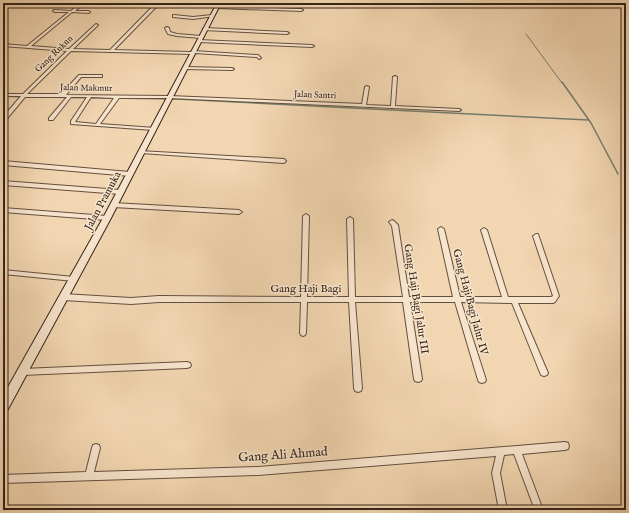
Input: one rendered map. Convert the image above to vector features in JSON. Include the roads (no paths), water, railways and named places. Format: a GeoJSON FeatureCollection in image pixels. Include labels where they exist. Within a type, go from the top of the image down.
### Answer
{"type":"FeatureCollection","features":[{"type":"Feature","properties":{"kind":"street"},"geometry":{"type":"LineString","coordinates":[[28,47],[82,3]]}},
{"type":"Feature","properties":{"kind":"street"},"geometry":{"type":"LineString","coordinates":[[111,51],[158,3]]}},
{"type":"Feature","properties":{"kind":"street"},"geometry":{"type":"LineString","coordinates":[[190,3],[301,10]]}},
{"type":"Feature","properties":{"kind":"street"},"geometry":{"type":"LineString","coordinates":[[3,4],[59,5]]}},
{"type":"Feature","properties":{"kind":"street","name":"Jalan Pramuka"},"geometry":{"type":"LineString","coordinates":[[3,407],[107,218],[218,5]]}},
{"type":"Feature","properties":{"kind":"street"},"geometry":{"type":"LineString","coordinates":[[55,11],[88,12]]}},
{"type":"Feature","properties":{"kind":"street"},"geometry":{"type":"LineString","coordinates":[[174,16],[193,18],[212,16]]}},
{"type":"Feature","properties":{"kind":"street","name":"Gang Rukun"},"geometry":{"type":"LineString","coordinates":[[3,120],[23,97],[96,25]]}},
{"type":"Feature","properties":{"kind":"street"},"geometry":{"type":"LineString","coordinates":[[167,28],[169,33],[177,35],[312,46]]}},
{"type":"Feature","properties":{"kind":"street"},"geometry":{"type":"LineString","coordinates":[[202,36],[286,33]]}},
{"type":"Feature","properties":{"kind":"street"},"geometry":{"type":"LineString","coordinates":[[3,45],[70,50],[258,56],[259,58]]}},
{"type":"Feature","properties":{"kind":"street"},"geometry":{"type":"LineString","coordinates":[[185,68],[232,69]]}},
{"type":"Feature","properties":{"kind":"street"},"geometry":{"type":"LineString","coordinates":[[62,96],[80,76],[101,76]]}},
{"type":"Feature","properties":{"kind":"street"},"geometry":{"type":"LineString","coordinates":[[393,106],[395,77]]}},
{"type":"Feature","properties":{"kind":"street"},"geometry":{"type":"LineString","coordinates":[[364,105],[367,87]]}},
{"type":"Feature","properties":{"kind":"street","name":"Jalan Makmur"},"geometry":{"type":"LineString","coordinates":[[3,95],[23,97],[62,96],[88,98],[170,98]]}},
{"type":"Feature","properties":{"kind":"street"},"geometry":{"type":"LineString","coordinates":[[50,119],[69,97]]}},
{"type":"Feature","properties":{"kind":"street"},"geometry":{"type":"LineString","coordinates":[[88,98],[73,119],[73,123],[153,129]]}},
{"type":"Feature","properties":{"kind":"street"},"geometry":{"type":"LineString","coordinates":[[97,125],[116,98]]}},
{"type":"Feature","properties":{"kind":"street","name":"Jalan Santri"},"geometry":{"type":"LineString","coordinates":[[170,98],[393,106],[459,110]]}},
{"type":"Feature","properties":{"kind":"street"},"geometry":{"type":"LineString","coordinates":[[141,152],[284,161]]}},
{"type":"Feature","properties":{"kind":"street"},"geometry":{"type":"LineString","coordinates":[[3,163],[130,174]]}},
{"type":"Feature","properties":{"kind":"street"},"geometry":{"type":"LineString","coordinates":[[3,184],[120,192]]}},
{"type":"Feature","properties":{"kind":"street"},"geometry":{"type":"LineString","coordinates":[[113,204],[238,212]]}},
{"type":"Feature","properties":{"kind":"street"},"geometry":{"type":"LineString","coordinates":[[3,210],[107,218]]}},
{"type":"Feature","properties":{"kind":"street"},"geometry":{"type":"LineString","coordinates":[[303,333],[306,216]]}},
{"type":"Feature","properties":{"kind":"street"},"geometry":{"type":"LineString","coordinates":[[350,219],[352,300],[358,388]]}},
{"type":"Feature","properties":{"kind":"street","name":"Gang Haji Bagi Jalur III"},"geometry":{"type":"LineString","coordinates":[[392,222],[395,225],[418,379]]}},
{"type":"Feature","properties":{"kind":"street","name":"Gang Haji Bagi Jalur IV"},"geometry":{"type":"LineString","coordinates":[[441,229],[457,300],[482,380]]}},
{"type":"Feature","properties":{"kind":"street"},"geometry":{"type":"LineString","coordinates":[[484,230],[506,300]]}},
{"type":"Feature","properties":{"kind":"street","name":"Gang Haji Bagi"},"geometry":{"type":"LineString","coordinates":[[63,297],[131,302],[159,299],[550,301],[555,299],[556,296],[536,236]]}},
{"type":"Feature","properties":{"kind":"street"},"geometry":{"type":"LineString","coordinates":[[3,272],[74,279]]}},
{"type":"Feature","properties":{"kind":"street"},"geometry":{"type":"LineString","coordinates":[[514,300],[544,373]]}},
{"type":"Feature","properties":{"kind":"street"},"geometry":{"type":"LineString","coordinates":[[22,372],[187,366]]}},
{"type":"Feature","properties":{"kind":"street","name":"Gang Ali Ahmad"},"geometry":{"type":"LineString","coordinates":[[3,479],[258,471],[565,446]]}},
{"type":"Feature","properties":{"kind":"street"},"geometry":{"type":"LineString","coordinates":[[89,476],[96,448]]}},
{"type":"Feature","properties":{"kind":"street"},"geometry":{"type":"LineString","coordinates":[[517,450],[539,510]]}},
{"type":"Feature","properties":{"kind":"street"},"geometry":{"type":"LineString","coordinates":[[501,452],[496,473],[502,510]]}},
{"type":"Feature","properties":{"kind":"waterway"},"geometry":{"type":"LineString","coordinates":[[526,34],[562,83]]}},
{"type":"Feature","properties":{"kind":"waterway"},"geometry":{"type":"LineString","coordinates":[[562,82],[591,123],[618,174]]}},
{"type":"Feature","properties":{"kind":"waterway"},"geometry":{"type":"LineString","coordinates":[[3,96],[21,97]]}},
{"type":"Feature","properties":{"kind":"waterway"},"geometry":{"type":"LineString","coordinates":[[32,97],[177,99],[588,120]]}}]}
